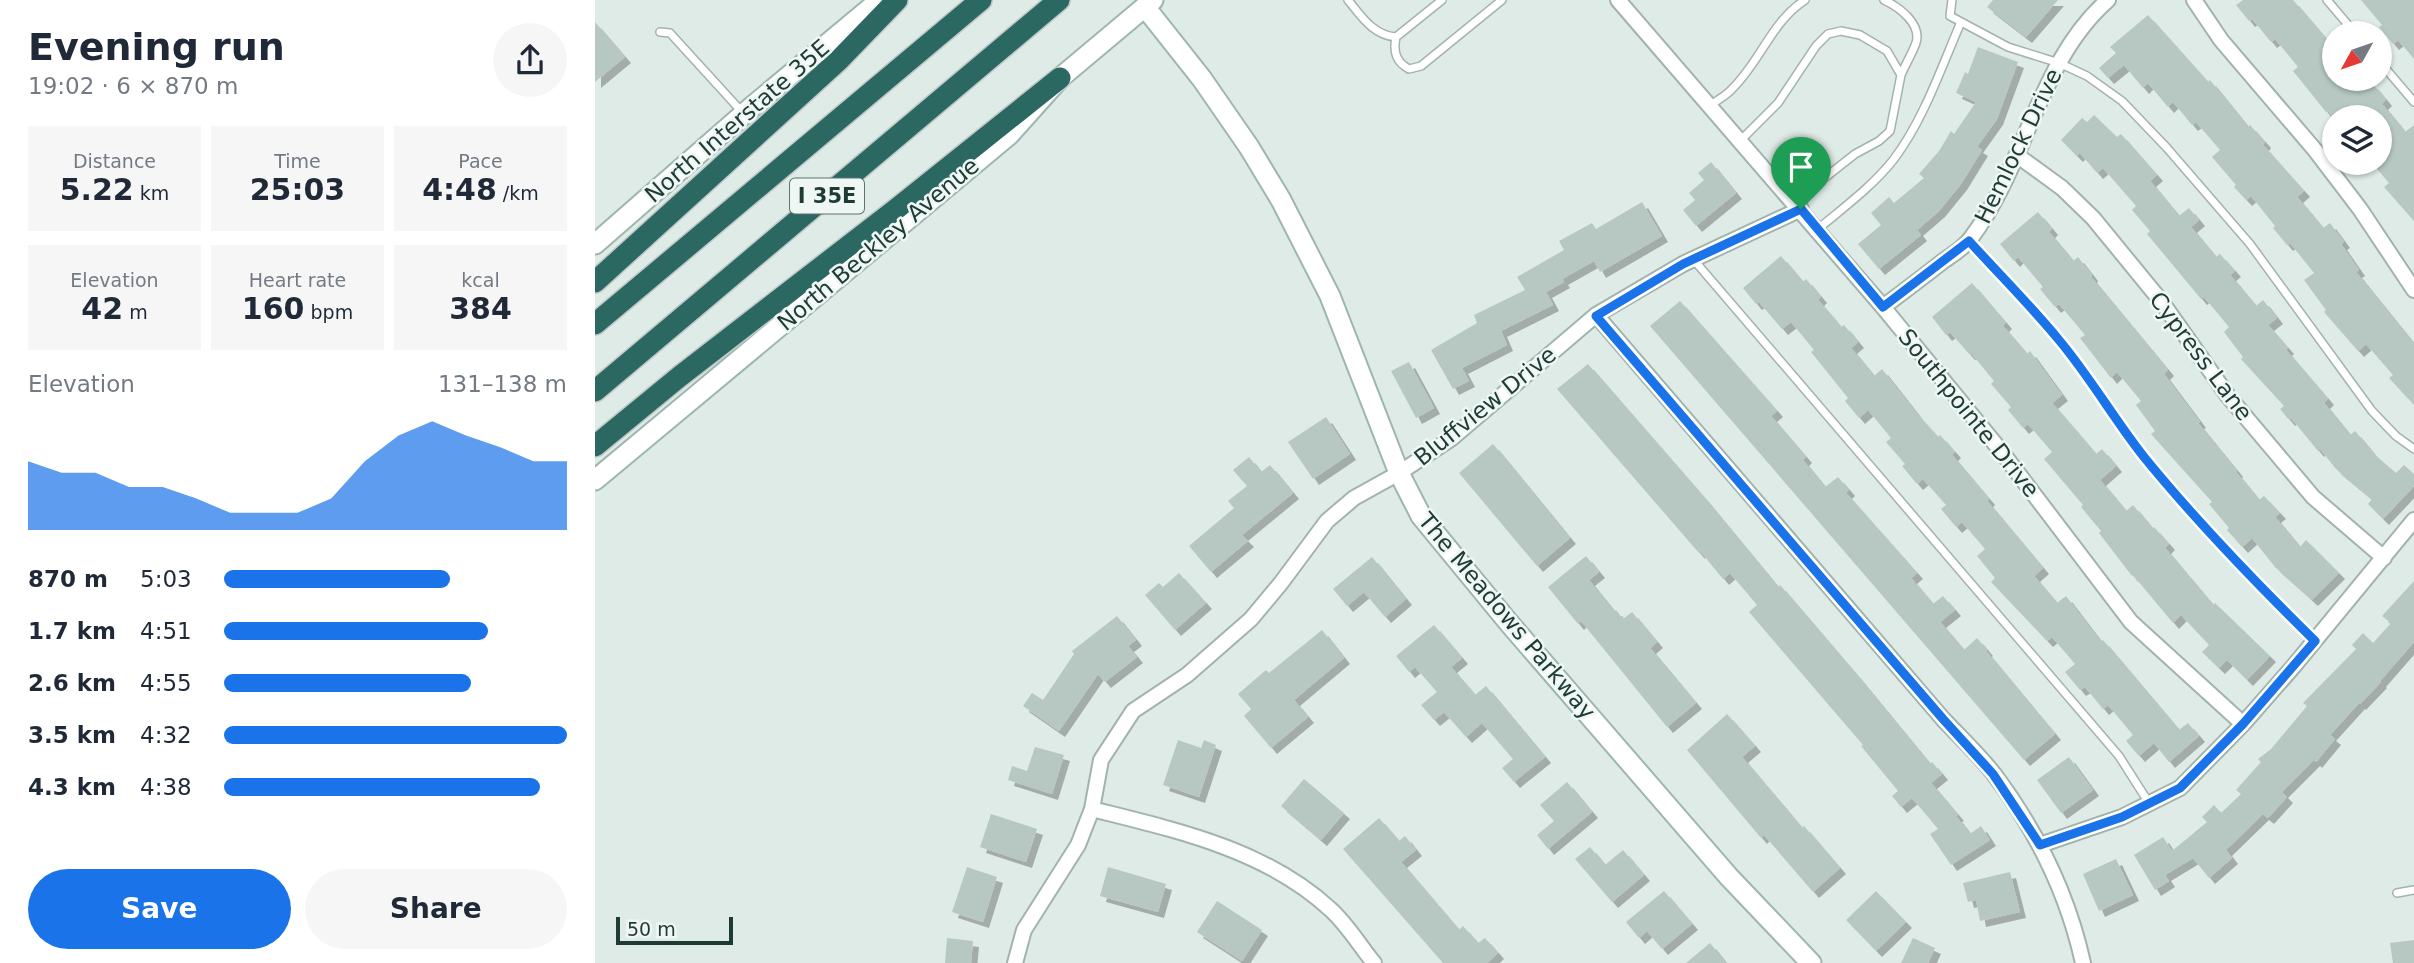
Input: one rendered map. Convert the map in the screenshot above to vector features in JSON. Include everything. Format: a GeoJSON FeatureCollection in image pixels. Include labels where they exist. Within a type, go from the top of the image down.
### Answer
{"type":"FeatureCollection","features":[{"type":"Feature","properties":{"kind":"highway"},"geometry":{"type":"LineString","coordinates":[[595,282],[810,87],[897,0]]}},
{"type":"Feature","properties":{"kind":"highway","name":"I 35E"},"geometry":{"type":"LineString","coordinates":[[595,324],[981,0]]}},
{"type":"Feature","properties":{"kind":"highway","name":"I 35E"},"geometry":{"type":"LineString","coordinates":[[595,391],[1059,0]]}},
{"type":"Feature","properties":{"kind":"highway"},"geometry":{"type":"LineString","coordinates":[[595,446],[1060,78]]}},
{"type":"Feature","properties":{"kind":"street","name":"North Interstate 35E"},"geometry":{"type":"LineString","coordinates":[[595,244],[880,0]]}},
{"type":"Feature","properties":{"kind":"street","name":"Southpointe Drive"},"geometry":{"type":"LineString","coordinates":[[1618,0],[1883,307],[2001,451],[2131,622],[2243,724]]}},
{"type":"Feature","properties":{"kind":"street","name":"Hemlock Drive"},"geometry":{"type":"LineString","coordinates":[[1883,307],[1969,241],[2018,156],[2064,50],[2108,0]]}},
{"type":"Feature","properties":{"kind":"street"},"geometry":{"type":"LineString","coordinates":[[2194,0],[2221,40],[2315,150],[2360,209],[2414,289]]}},
{"type":"Feature","properties":{"kind":"street","name":"North Beckley Avenue"},"geometry":{"type":"LineString","coordinates":[[595,480],[1000,142],[1060,78],[1149,4]]}},
{"type":"Feature","properties":{"kind":"street","name":"The Meadows Parkway"},"geometry":{"type":"LineString","coordinates":[[1149,4],[1248,146],[1280,200],[1330,296],[1399,473],[1421,516],[1509,623],[1728,877],[1811,963]]}},
{"type":"Feature","properties":{"kind":"street","name":"Cypress Lane"},"geometry":{"type":"LineString","coordinates":[[2018,156],[2062,188],[2093,218],[2161,301],[2228,396],[2313,497],[2384,558]]}},
{"type":"Feature","properties":{"kind":"street","name":"Bluffview Drive"},"geometry":{"type":"LineString","coordinates":[[1015,963],[1024,930],[1078,845],[1092,809],[1101,760],[1133,711],[1187,675],[1251,618],[1335,513],[1354,498],[1399,473],[1452,438],[1596,316],[1693,259],[1797,205]]}},
{"type":"Feature","properties":{"kind":"street"},"geometry":{"type":"LineString","coordinates":[[1596,316],[1993,774],[2040,845],[2075,928],[2083,963]]}},
{"type":"Feature","properties":{"kind":"street"},"geometry":{"type":"LineString","coordinates":[[2040,845],[2122,817],[2180,788],[2243,724],[2414,520]]}},
{"type":"Feature","properties":{"kind":"street"},"geometry":{"type":"LineString","coordinates":[[1092,809],[1203,837],[1287,876],[1331,910],[1374,963]]}},
{"type":"Feature","properties":{"kind":"lane"},"geometry":{"type":"LineString","coordinates":[[1348,0],[1371,28],[1383,36],[1396,37]]}},
{"type":"Feature","properties":{"kind":"lane"},"geometry":{"type":"LineString","coordinates":[[1442,0],[1396,37],[1394,47],[1401,65],[1409,69],[1421,66],[1502,0]]}},
{"type":"Feature","properties":{"kind":"lane"},"geometry":{"type":"LineString","coordinates":[[1710,106],[1732,90],[1751,67],[1777,26],[1794,7],[1805,0]]}},
{"type":"Feature","properties":{"kind":"lane"},"geometry":{"type":"LineString","coordinates":[[1797,205],[1854,154],[1879,141],[1890,131],[1901,75],[1916,44],[1917,33],[1911,20],[1884,0]]}},
{"type":"Feature","properties":{"kind":"lane"},"geometry":{"type":"LineString","coordinates":[[1952,0],[1949,16],[2008,47],[2059,63],[2087,76],[2122,101],[2167,148],[2249,244],[2372,411],[2396,436],[2414,449]]}},
{"type":"Feature","properties":{"kind":"lane"},"geometry":{"type":"LineString","coordinates":[[2327,0],[2345,21]]}},
{"type":"Feature","properties":{"kind":"lane"},"geometry":{"type":"LineString","coordinates":[[1818,229],[1873,181],[1895,157],[1918,120],[1961,22]]}},
{"type":"Feature","properties":{"kind":"lane"},"geometry":{"type":"LineString","coordinates":[[1740,141],[1778,103],[1816,46],[1828,34],[1841,31],[1860,35],[1887,51],[1901,75]]}},
{"type":"Feature","properties":{"kind":"lane"},"geometry":{"type":"LineString","coordinates":[[660,32],[670,33],[744,114]]}},
{"type":"Feature","properties":{"kind":"lane"},"geometry":{"type":"LineString","coordinates":[[2392,76],[2414,102]]}},
{"type":"Feature","properties":{"kind":"lane"},"geometry":{"type":"LineString","coordinates":[[1969,241],[2059,340],[2142,454],[2193,515],[2315,641]]}},
{"type":"Feature","properties":{"kind":"lane"},"geometry":{"type":"LineString","coordinates":[[1693,259],[2119,756],[2149,803]]}},
{"type":"Feature","properties":{"kind":"lane"},"geometry":{"type":"LineString","coordinates":[[2397,893],[2414,890]]}},
{"type":"Feature","properties":{"kind":"building"},"geometry":{"type":"Polygon","coordinates":[[[1993,0],[2058,0],[2026,37],[1987,7],[1993,0]]]}},
{"type":"Feature","properties":{"kind":"building"},"geometry":{"type":"Polygon","coordinates":[[[2243,0],[2293,0],[2322,34],[2322,91],[2379,91],[2386,100],[2383,105],[2322,107],[2293,71],[2298,67],[2275,39],[2271,42],[2236,5],[2243,0]]]}},
{"type":"Feature","properties":{"kind":"building"},"geometry":{"type":"Polygon","coordinates":[[[2361,0],[2414,0],[2414,59],[2398,40],[2392,43],[2392,21],[2379,21],[2361,0]]]}},
{"type":"Feature","properties":{"kind":"building"},"geometry":{"type":"Polygon","coordinates":[[[2148,15],[2208,82],[2210,80],[2248,127],[2250,125],[2265,142],[2263,145],[2304,191],[2297,197],[2323,228],[2330,223],[2359,270],[2356,272],[2414,344],[2414,405],[2389,378],[2393,375],[2366,344],[2358,351],[2324,312],[2326,310],[2304,280],[2314,273],[2290,243],[2287,245],[2273,228],[2275,226],[2251,196],[2246,200],[2234,187],[2236,185],[2212,157],[2220,150],[2196,122],[2192,125],[2173,102],[2168,107],[2148,83],[2143,88],[2124,65],[2108,78],[2099,68],[2116,53],[2110,47],[2148,15]]]}},
{"type":"Feature","properties":{"kind":"building"},"geometry":{"type":"Polygon","coordinates":[[[595,22],[625,57],[595,82],[595,22]]]}},
{"type":"Feature","properties":{"kind":"building"},"geometry":{"type":"Polygon","coordinates":[[[1978,47],[2018,62],[1997,119],[1977,147],[1982,150],[1961,184],[1939,211],[1917,230],[1921,235],[1879,269],[1858,244],[1881,225],[1871,213],[1889,197],[1894,203],[1924,178],[1919,174],[1939,151],[1951,131],[1954,134],[1976,102],[1956,93],[1965,72],[1968,74],[1978,47]]]}},
{"type":"Feature","properties":{"kind":"building"},"geometry":{"type":"Polygon","coordinates":[[[2094,115],[2117,137],[2121,134],[2157,175],[2150,181],[2179,216],[2189,208],[2199,220],[2191,227],[2216,257],[2220,254],[2235,271],[2230,275],[2256,306],[2263,300],[2277,318],[2268,325],[2328,399],[2324,403],[2350,435],[2355,431],[2374,454],[2396,473],[2404,465],[2414,474],[2414,486],[2383,519],[2368,504],[2372,499],[2336,469],[2280,409],[2284,406],[2241,359],[2243,357],[2224,332],[2229,327],[2204,297],[2201,299],[2147,234],[2150,231],[2132,210],[2136,206],[2103,168],[2097,173],[2080,153],[2077,156],[2061,140],[2082,118],[2087,122],[2094,115]]]}},
{"type":"Feature","properties":{"kind":"building"},"geometry":{"type":"Polygon","coordinates":[[[2392,116],[2405,132],[2414,125],[2414,221],[2384,187],[2389,183],[2382,175],[2392,175],[2392,116]]]}},
{"type":"Feature","properties":{"kind":"building"},"geometry":{"type":"Polygon","coordinates":[[[1711,162],[1736,193],[1696,226],[1683,210],[1695,200],[1689,193],[1704,180],[1698,173],[1711,162]]]}},
{"type":"Feature","properties":{"kind":"building"},"geometry":{"type":"Polygon","coordinates":[[[1642,202],[1662,236],[1600,272],[1594,261],[1562,279],[1564,282],[1546,292],[1553,305],[1501,331],[1507,345],[1462,368],[1469,381],[1453,389],[1431,350],[1477,323],[1474,315],[1525,290],[1517,277],[1564,250],[1559,241],[1592,223],[1596,229],[1642,202]]]}},
{"type":"Feature","properties":{"kind":"building"},"geometry":{"type":"Polygon","coordinates":[[[2038,212],[2052,229],[2049,232],[2073,261],[2078,257],[2091,277],[2168,370],[2164,374],[2200,422],[2198,423],[2259,500],[2264,496],[2280,513],[2275,517],[2300,547],[2306,540],[2339,573],[2312,600],[2275,567],[2252,538],[2242,547],[2227,530],[2229,528],[2209,504],[2212,502],[2151,434],[2155,431],[2136,405],[2141,401],[2117,372],[2111,378],[2080,338],[2085,335],[2059,304],[2055,307],[2040,289],[2043,287],[2018,257],[2014,261],[2000,244],[2038,212]]]}},
{"type":"Feature","properties":{"kind":"building"},"geometry":{"type":"Polygon","coordinates":[[[1781,256],[1803,282],[1806,279],[1821,297],[1818,300],[1858,342],[1851,348],[1874,376],[1882,369],[1918,415],[1955,452],[1952,455],[2043,568],[2034,576],[2057,603],[2066,596],[2101,642],[2103,640],[2179,730],[2188,723],[2199,736],[2169,762],[2154,743],[2139,756],[2126,741],[2133,735],[2108,705],[2103,709],[2085,687],[2080,690],[2065,672],[2075,664],[2052,637],[2047,641],[1991,582],[1995,578],[1977,556],[1985,549],[1962,522],[1956,527],[1941,509],[1946,505],[1923,479],[1917,484],[1902,466],[1905,464],[1886,442],[1891,438],[1868,410],[1859,418],[1845,401],[1848,398],[1811,352],[1814,350],[1791,322],[1782,329],[1743,288],[1781,256]]]}},
{"type":"Feature","properties":{"kind":"building"},"geometry":{"type":"Polygon","coordinates":[[[1972,283],[2006,323],[2003,326],[2027,354],[2030,351],[2062,395],[2052,403],[2096,454],[2102,449],[2116,466],[2100,480],[2126,511],[2133,505],[2169,544],[2165,548],[2213,605],[2215,603],[2270,656],[2247,680],[2227,660],[2219,668],[2202,652],[2209,645],[2181,615],[2173,623],[2132,576],[2081,507],[2083,505],[2044,459],[2052,452],[2028,424],[2023,428],[2008,410],[2011,407],[1991,384],[1994,381],[1971,353],[1969,354],[1950,332],[1946,335],[1932,317],[1972,283]]]}},
{"type":"Feature","properties":{"kind":"building"},"geometry":{"type":"Polygon","coordinates":[[[1680,301],[1777,411],[1771,416],[1806,457],[1803,460],[1825,487],[1838,477],[1849,490],[1846,493],[1917,573],[1911,578],[1933,604],[1943,596],[1955,610],[1940,622],[1964,650],[1977,638],[2055,734],[2024,760],[1650,326],[1680,301]]]}},
{"type":"Feature","properties":{"kind":"building"},"geometry":{"type":"Polygon","coordinates":[[[1409,362],[1434,408],[1416,418],[1391,371],[1409,362]]]}},
{"type":"Feature","properties":{"kind":"building"},"geometry":{"type":"Polygon","coordinates":[[[1588,364],[1778,587],[1780,585],[1930,764],[1932,762],[1942,774],[1931,783],[1970,834],[1981,826],[1990,840],[1951,865],[1930,834],[1938,829],[1912,798],[1901,807],[1892,796],[1898,791],[1861,746],[1863,745],[1749,612],[1757,605],[1730,573],[1723,579],[1557,389],[1588,364]]]}},
{"type":"Feature","properties":{"kind":"building"},"geometry":{"type":"Polygon","coordinates":[[[1326,417],[1350,454],[1313,479],[1288,442],[1326,417]]]}},
{"type":"Feature","properties":{"kind":"building"},"geometry":{"type":"Polygon","coordinates":[[[1493,444],[1570,538],[1537,566],[1459,473],[1493,444]]]}},
{"type":"Feature","properties":{"kind":"building"},"geometry":{"type":"Polygon","coordinates":[[[1249,457],[1261,472],[1270,465],[1293,493],[1242,535],[1248,541],[1211,572],[1189,546],[1234,508],[1228,501],[1247,486],[1233,470],[1249,457]]]}},
{"type":"Feature","properties":{"kind":"building"},"geometry":{"type":"Polygon","coordinates":[[[1586,556],[1599,572],[1589,580],[1623,619],[1632,612],[1657,642],[1650,648],[1696,703],[1667,727],[1581,621],[1578,624],[1548,587],[1586,556]]]}},
{"type":"Feature","properties":{"kind":"building"},"geometry":{"type":"Polygon","coordinates":[[[1372,557],[1406,599],[1385,617],[1364,592],[1347,606],[1333,589],[1372,557]]]}},
{"type":"Feature","properties":{"kind":"building"},"geometry":{"type":"Polygon","coordinates":[[[1179,573],[1206,603],[1175,630],[1145,595],[1159,583],[1163,587],[1179,573]]]}},
{"type":"Feature","properties":{"kind":"building"},"geometry":{"type":"Polygon","coordinates":[[[2414,581],[2414,642],[2381,682],[2330,735],[2335,739],[2316,762],[2314,760],[2282,792],[2287,797],[2268,818],[2263,814],[2226,850],[2232,858],[2209,878],[2193,858],[2165,875],[2169,881],[2155,890],[2134,855],[2163,837],[2172,851],[2207,822],[2202,817],[2214,805],[2221,813],[2241,794],[2236,790],[2261,762],[2258,759],[2271,749],[2307,706],[2303,703],[2356,649],[2352,645],[2363,633],[2373,643],[2391,623],[2382,616],[2414,581]]]}},
{"type":"Feature","properties":{"kind":"building"},"geometry":{"type":"Polygon","coordinates":[[[1117,616],[1136,640],[1128,646],[1137,657],[1105,682],[1098,674],[1059,731],[1023,706],[1032,693],[1043,700],[1074,654],[1072,651],[1117,616]]]}},
{"type":"Feature","properties":{"kind":"building"},"geometry":{"type":"Polygon","coordinates":[[[1434,625],[1462,658],[1451,667],[1475,695],[1486,686],[1545,757],[1514,782],[1502,768],[1513,759],[1482,723],[1466,737],[1444,712],[1434,720],[1421,705],[1437,692],[1415,667],[1409,672],[1396,656],[1434,625]]]}},
{"type":"Feature","properties":{"kind":"building"},"geometry":{"type":"Polygon","coordinates":[[[1322,630],[1344,658],[1294,700],[1308,717],[1271,748],[1244,716],[1251,709],[1238,694],[1266,670],[1269,673],[1322,630]]]}},
{"type":"Feature","properties":{"kind":"building"},"geometry":{"type":"Polygon","coordinates":[[[1727,714],[1755,746],[1742,757],[1840,868],[1813,892],[1764,835],[1761,838],[1687,750],[1727,714]]]}},
{"type":"Feature","properties":{"kind":"building"},"geometry":{"type":"Polygon","coordinates":[[[1178,740],[1201,748],[1204,740],[1216,745],[1199,797],[1163,785],[1178,740]]]}},
{"type":"Feature","properties":{"kind":"building"},"geometry":{"type":"Polygon","coordinates":[[[1035,747],[1064,755],[1052,794],[1008,780],[1012,766],[1027,771],[1035,747]]]}},
{"type":"Feature","properties":{"kind":"building"},"geometry":{"type":"Polygon","coordinates":[[[2069,757],[2093,790],[2061,813],[2037,780],[2069,757]]]}},
{"type":"Feature","properties":{"kind":"building"},"geometry":{"type":"Polygon","coordinates":[[[1304,779],[1344,813],[1321,840],[1281,806],[1304,779]]]}},
{"type":"Feature","properties":{"kind":"building"},"geometry":{"type":"Polygon","coordinates":[[[1567,782],[1592,812],[1548,849],[1537,835],[1554,821],[1540,805],[1567,782]]]}},
{"type":"Feature","properties":{"kind":"building"},"geometry":{"type":"Polygon","coordinates":[[[991,814],[1037,829],[1026,862],[980,847],[991,814]]]}},
{"type":"Feature","properties":{"kind":"building"},"geometry":{"type":"Polygon","coordinates":[[[1379,818],[1399,841],[1405,836],[1416,850],[1401,862],[1459,930],[1463,926],[1478,943],[1485,938],[1498,953],[1487,963],[1443,963],[1343,849],[1379,818]]]}},
{"type":"Feature","properties":{"kind":"building"},"geometry":{"type":"Polygon","coordinates":[[[1590,847],[1605,865],[1623,850],[1644,875],[1612,902],[1575,859],[1590,847]]]}},
{"type":"Feature","properties":{"kind":"building"},"geometry":{"type":"Polygon","coordinates":[[[2116,859],[2133,895],[2099,911],[2083,874],[2116,859]]]}},
{"type":"Feature","properties":{"kind":"building"},"geometry":{"type":"Polygon","coordinates":[[[967,867],[997,877],[983,922],[952,912],[967,867]]]}},
{"type":"Feature","properties":{"kind":"building"},"geometry":{"type":"Polygon","coordinates":[[[1108,867],[1166,884],[1158,912],[1100,896],[1108,867]]]}},
{"type":"Feature","properties":{"kind":"building"},"geometry":{"type":"Polygon","coordinates":[[[2010,872],[2020,912],[1980,921],[1976,900],[1968,902],[1963,883],[2010,872]]]}},
{"type":"Feature","properties":{"kind":"building"},"geometry":{"type":"Polygon","coordinates":[[[1664,891],[1692,924],[1662,949],[1647,931],[1639,938],[1626,922],[1664,891]]]}},
{"type":"Feature","properties":{"kind":"building"},"geometry":{"type":"Polygon","coordinates":[[[1876,891],[1906,922],[1876,951],[1846,920],[1876,891]]]}},
{"type":"Feature","properties":{"kind":"building"},"geometry":{"type":"Polygon","coordinates":[[[1217,901],[1262,930],[1242,961],[1197,932],[1217,901]]]}},
{"type":"Feature","properties":{"kind":"building"},"geometry":{"type":"Polygon","coordinates":[[[947,938],[973,941],[971,963],[945,963],[947,938]]]}},
{"type":"Feature","properties":{"kind":"building"},"geometry":{"type":"Polygon","coordinates":[[[1913,938],[1935,948],[1928,963],[1901,963],[1913,938]]]}},
{"type":"Feature","properties":{"kind":"building"},"geometry":{"type":"Polygon","coordinates":[[[2414,940],[2414,963],[2393,963],[2390,943],[2414,940]]]}},
{"type":"Feature","properties":{"kind":"building"},"geometry":{"type":"Polygon","coordinates":[[[1710,943],[1726,963],[1686,963],[1710,943]]]}},
{"type":"Feature","properties":{"kind":"route"},"geometry":{"type":"LineString","coordinates":[[1801,209],[1883,307],[1969,241],[2059,340],[2142,454],[2193,515],[2315,641],[2243,724],[2180,788],[2122,817],[2040,845],[1993,774],[1596,316],[1683,264],[1801,209]]}}]}
